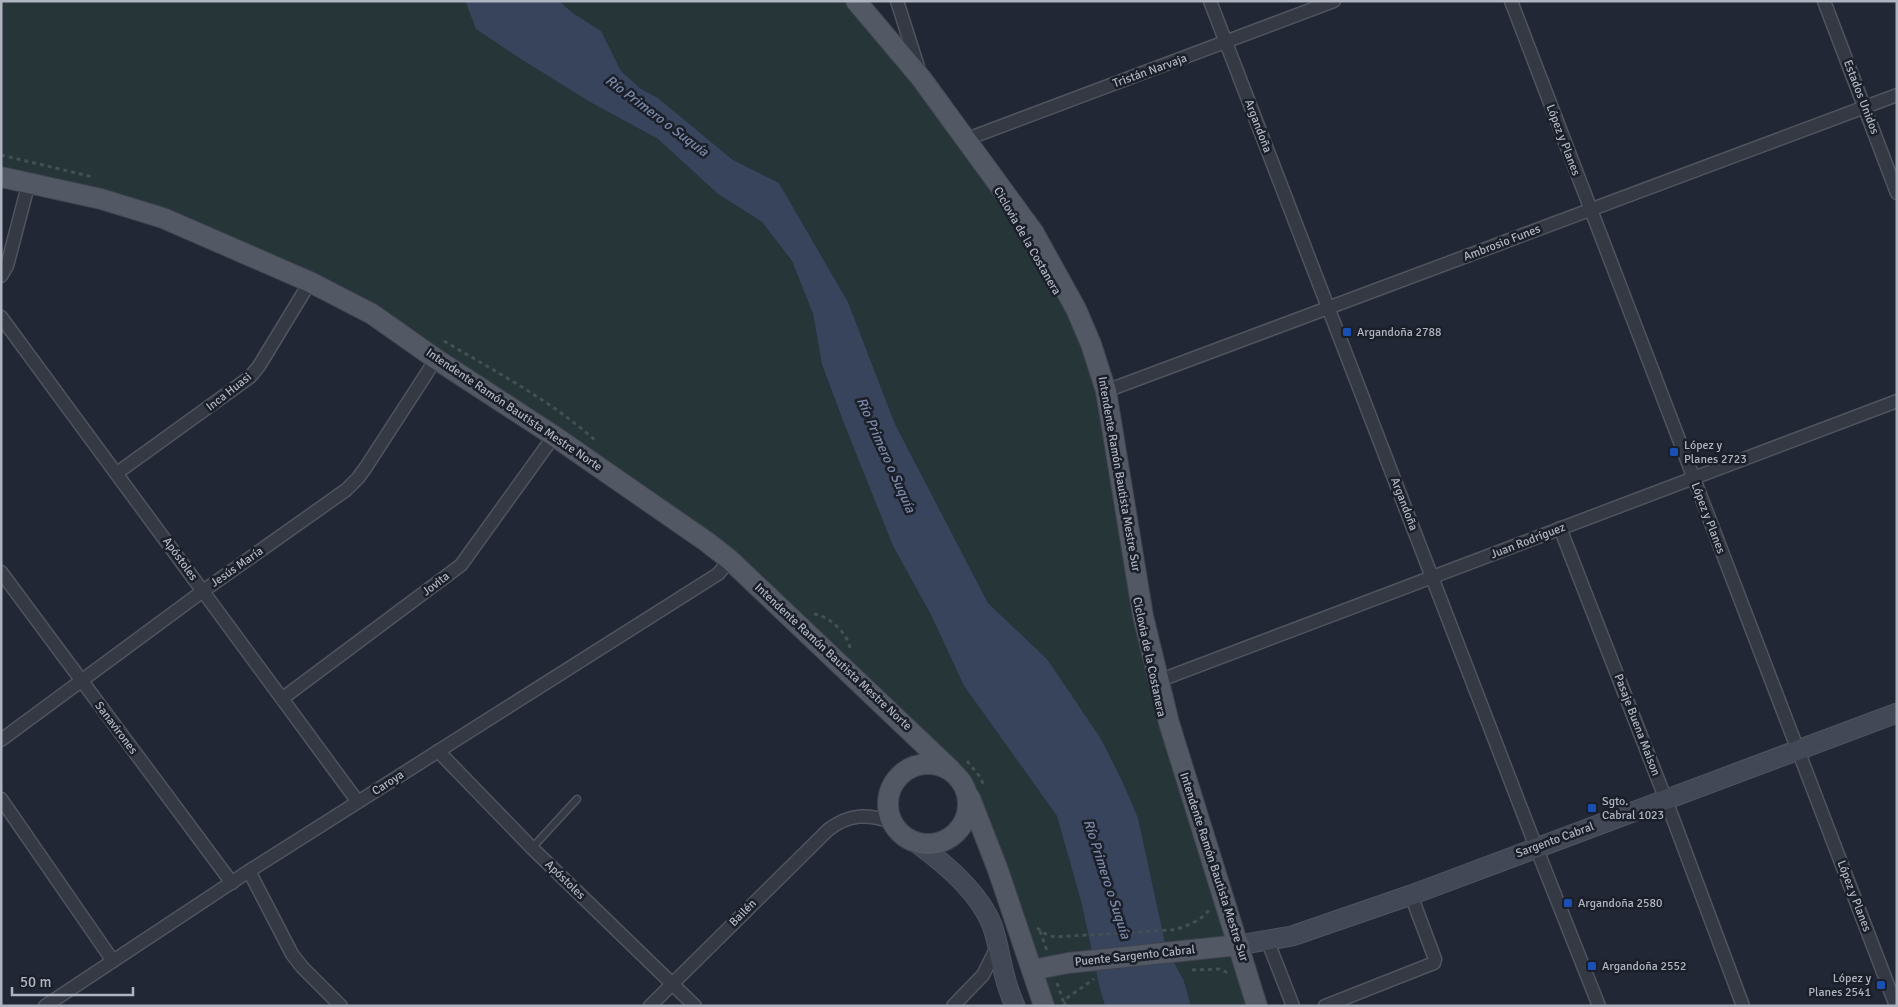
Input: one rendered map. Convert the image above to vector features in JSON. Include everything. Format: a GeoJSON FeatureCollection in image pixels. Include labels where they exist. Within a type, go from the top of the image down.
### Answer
{"type":"FeatureCollection","features":[{"type":"Feature","properties":{"kind":"main road","name":"Intendente Ramón Bautista Mestre Sur"},"geometry":{"type":"LineString","coordinates":[[856,1],[921,78],[1034,233],[1059,275],[1087,336],[1106,390],[1144,616],[1158,681],[1169,723],[1258,1006]]}},
{"type":"Feature","properties":{"kind":"main road","name":"Intendente Ramón Bautista Mestre Norte"},"geometry":{"type":"LineString","coordinates":[[1,177],[101,199],[163,218],[310,282],[372,314],[436,359],[554,436],[730,560],[951,770]]}},
{"type":"Feature","properties":{"kind":"main road"},"geometry":{"type":"LineString","coordinates":[[966,789],[968,814],[962,826],[953,836],[941,842],[928,844],[914,841],[906,837],[893,822],[889,810],[889,796],[893,784],[902,773],[913,766],[926,763],[939,765],[951,770],[960,778],[966,789],[998,870],[1044,1006]]}},
{"type":"Feature","properties":{"kind":"main road","name":"Puente Sargento Cabral"},"geometry":{"type":"LineString","coordinates":[[1032,970],[1068,963],[1239,946]]}},
{"type":"Feature","properties":{"kind":"street"},"geometry":{"type":"LineString","coordinates":[[897,1],[921,78]]}},
{"type":"Feature","properties":{"kind":"street","name":"Argandoña"},"geometry":{"type":"LineString","coordinates":[[1210,1],[1599,1006]]}},
{"type":"Feature","properties":{"kind":"street","name":"Tristán Narvaja"},"geometry":{"type":"LineString","coordinates":[[966,139],[1334,1]]}},
{"type":"Feature","properties":{"kind":"street","name":"López y Planes"},"geometry":{"type":"LineString","coordinates":[[1511,1],[1896,1006]]}},
{"type":"Feature","properties":{"kind":"street","name":"Estados Unidos"},"geometry":{"type":"LineString","coordinates":[[1824,1],[1897,193]]}},
{"type":"Feature","properties":{"kind":"street","name":"Ambrosio Funes"},"geometry":{"type":"LineString","coordinates":[[1106,390],[1897,95]]}},
{"type":"Feature","properties":{"kind":"street"},"geometry":{"type":"LineString","coordinates":[[1,276],[7,266],[29,182]]}},
{"type":"Feature","properties":{"kind":"street","name":"Inca Huasi"},"geometry":{"type":"LineString","coordinates":[[117,473],[250,377],[259,366],[310,282]]}},
{"type":"Feature","properties":{"kind":"street","name":"Apóstoles"},"geometry":{"type":"LineString","coordinates":[[1,317],[358,802]]}},
{"type":"Feature","properties":{"kind":"street","name":"Jesús María"},"geometry":{"type":"LineString","coordinates":[[1,740],[203,591],[346,490],[358,478],[436,359]]}},
{"type":"Feature","properties":{"kind":"street","name":"Juan Rodríguez"},"geometry":{"type":"LineString","coordinates":[[1158,681],[1897,401]]}},
{"type":"Feature","properties":{"kind":"street","name":"Jovita"},"geometry":{"type":"LineString","coordinates":[[283,698],[460,565],[554,436]]}},
{"type":"Feature","properties":{"kind":"street","name":"Pasaje Buena Maison"},"geometry":{"type":"LineString","coordinates":[[1560,528],[1666,800],[1743,1006]]}},
{"type":"Feature","properties":{"kind":"street","name":"Caroya"},"geometry":{"type":"LineString","coordinates":[[45,1006],[249,871],[718,574],[730,560]]}},
{"type":"Feature","properties":{"kind":"street","name":"Sanavirones"},"geometry":{"type":"LineString","coordinates":[[1,572],[232,883]]}},
{"type":"Feature","properties":{"kind":"street","name":"Sargento Cabral"},"geometry":{"type":"LineString","coordinates":[[1239,946],[1292,936],[1411,895],[1897,713]]}},
{"type":"Feature","properties":{"kind":"street","name":"Apóstoles"},"geometry":{"type":"LineString","coordinates":[[438,751],[532,848],[695,1006]]}},
{"type":"Feature","properties":{"kind":"street"},"geometry":{"type":"LineString","coordinates":[[1,799],[113,961]]}},
{"type":"Feature","properties":{"kind":"street","name":"Bailén"},"geometry":{"type":"LineString","coordinates":[[650,1006],[838,822],[847,818],[867,816],[893,822]]}},
{"type":"Feature","properties":{"kind":"street"},"geometry":{"type":"LineString","coordinates":[[914,841],[945,866],[987,913],[1015,1006]]}},
{"type":"Feature","properties":{"kind":"street"},"geometry":{"type":"LineString","coordinates":[[249,871],[292,954],[302,967],[341,1006]]}},
{"type":"Feature","properties":{"kind":"street"},"geometry":{"type":"LineString","coordinates":[[1325,1006],[1431,966],[1434,963],[1435,959],[1411,895]]}},
{"type":"Feature","properties":{"kind":"street"},"geometry":{"type":"LineString","coordinates":[[1268,942],[1293,1006]]}},
{"type":"Feature","properties":{"kind":"street"},"geometry":{"type":"LineString","coordinates":[[953,1006],[983,975],[998,945]]}},
{"type":"Feature","properties":{"kind":"lane"},"geometry":{"type":"LineString","coordinates":[[532,848],[577,800]]}},
{"type":"Feature","properties":{"kind":"path"},"geometry":{"type":"LineString","coordinates":[[1065,937],[1182,928],[1201,918],[1211,907]]}},
{"type":"Feature","properties":{"kind":"path"},"geometry":{"type":"LineString","coordinates":[[1064,1006],[1067,998],[1085,984],[1099,978]]}},
{"type":"Feature","properties":{"kind":"shaded area"},"geometry":{"type":"Polygon","coordinates":[[[1,1],[463,1],[466,3],[477,29],[516,56],[590,102],[658,139],[718,194],[762,222],[792,261],[813,314],[822,366],[893,546],[931,615],[964,686],[1057,816],[1082,905],[1105,1006],[1044,1006],[968,800],[951,770],[730,560],[372,314],[163,218],[1,177],[1,1]]]}},
{"type":"Feature","properties":{"kind":"shaded area"},"geometry":{"type":"Polygon","coordinates":[[[559,1],[856,1],[1004,189],[1091,344],[1143,616],[1257,1006],[1191,1006],[1184,981],[1166,947],[1138,818],[1047,659],[988,603],[895,424],[848,302],[779,183],[733,160],[658,98],[641,89],[621,71],[601,31],[573,13],[559,1]]]}},
{"type":"Feature","properties":{"kind":"water","name":"Río Primero o Suquía"},"geometry":{"type":"Polygon","coordinates":[[[463,1],[559,1],[573,13],[601,31],[621,71],[641,89],[658,98],[733,160],[779,183],[848,302],[895,424],[988,603],[1047,659],[1101,739],[1138,818],[1166,947],[1184,981],[1191,1006],[1105,1006],[1082,905],[1057,816],[964,686],[931,615],[893,546],[822,365],[813,314],[792,261],[762,222],[718,194],[658,139],[590,102],[476,29],[466,3],[463,1]]]}},
{"type":"Feature","properties":{"kind":"place","name":"Argandoña 2788"},"geometry":{"type":"Point","coordinates":[1347,332]}},
{"type":"Feature","properties":{"kind":"place","name":"López y Planes 2723"},"geometry":{"type":"Point","coordinates":[1674,452]}},
{"type":"Feature","properties":{"kind":"place","name":"Sgto. Cabral 1023"},"geometry":{"type":"Point","coordinates":[1592,808]}},
{"type":"Feature","properties":{"kind":"place","name":"Argandoña 2580"},"geometry":{"type":"Point","coordinates":[1568,903]}},
{"type":"Feature","properties":{"kind":"place","name":"Argandoña 2552"},"geometry":{"type":"Point","coordinates":[1592,966]}},
{"type":"Feature","properties":{"kind":"place","name":"López y Planes 2541"},"geometry":{"type":"Point","coordinates":[1881,985]}}]}
